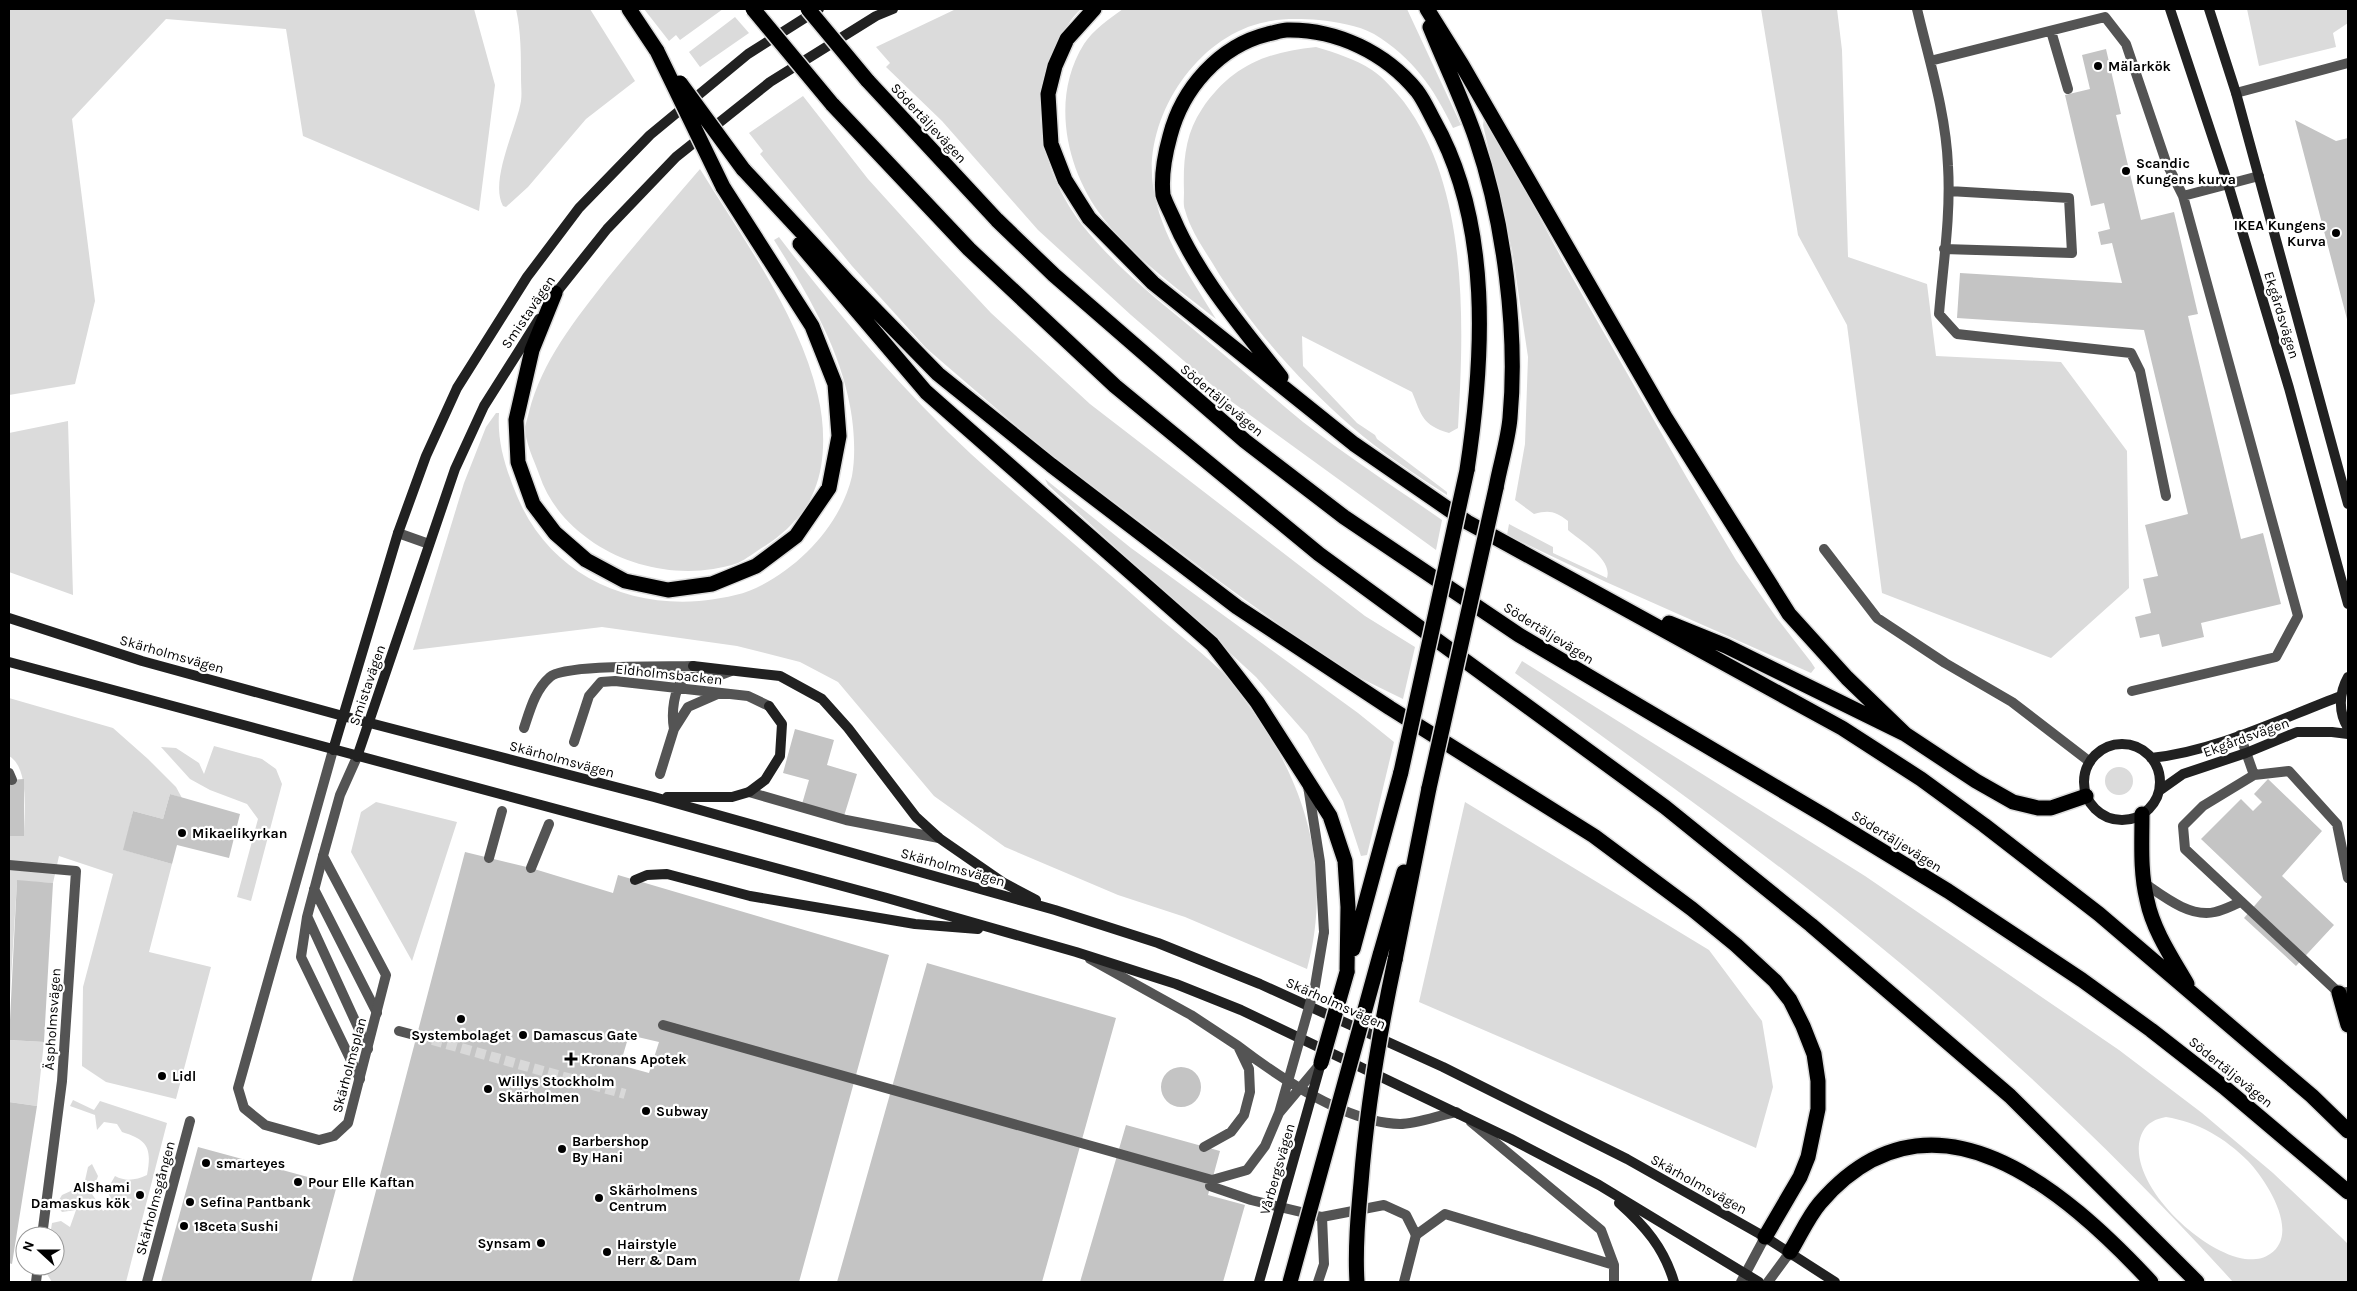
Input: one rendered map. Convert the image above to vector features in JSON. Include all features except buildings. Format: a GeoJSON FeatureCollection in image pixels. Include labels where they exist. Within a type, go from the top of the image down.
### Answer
{"type":"FeatureCollection","features":[{"type":"Feature","properties":{"kind":"highway"},"geometry":{"type":"LineString","coordinates":[[630,9],[657,51],[817,266],[926,392],[1212,644],[1257,702],[1307,777],[1330,816],[1345,861],[1348,907],[1347,972]]}},
{"type":"Feature","properties":{"kind":"highway"},"geometry":{"type":"LineString","coordinates":[[753,9],[832,104],[969,249],[1115,386],[1319,554],[1665,807],[1812,924],[2010,1096],[2196,1282]]}},
{"type":"Feature","properties":{"kind":"highway","name":"Södertäljevägen"},"geometry":{"type":"LineString","coordinates":[[808,9],[867,80],[998,220],[1054,275],[1244,441],[1344,517],[1519,634],[1680,728],[1948,891],[2082,980],[2151,1030],[2224,1087],[2348,1192]]}},
{"type":"Feature","properties":{"kind":"highway"},"geometry":{"type":"LineString","coordinates":[[1094,9],[1067,39],[1055,66],[1048,94],[1051,144],[1065,180],[1090,218],[1153,283],[1354,444],[1468,522],[1842,728],[1921,779],[2099,914],[2312,1096],[2348,1131]]}},
{"type":"Feature","properties":{"kind":"highway"},"geometry":{"type":"LineString","coordinates":[[1357,1282],[1359,1209],[1366,1114],[1382,1021],[1429,788],[1510,419],[1512,350],[1507,284],[1493,204],[1476,140],[1423,9]]}},
{"type":"Feature","properties":{"kind":"highway"},"geometry":{"type":"LineString","coordinates":[[1427,9],[1462,65],[1665,417],[1789,614],[1847,678],[1905,734]]}},
{"type":"Feature","properties":{"kind":"highway"},"geometry":{"type":"LineString","coordinates":[[1296,396],[1211,287],[1180,235],[1163,196],[1165,154],[1174,118],[1193,84],[1220,57],[1255,37],[1286,30],[1327,35],[1358,44],[1390,65],[1418,92],[1448,147],[1466,203],[1478,282],[1480,349],[1476,411],[1467,470],[1402,772],[1321,1063]]}},
{"type":"Feature","properties":{"kind":"highway"},"geometry":{"type":"LineString","coordinates":[[555,293],[532,350],[516,420],[518,462],[533,504],[555,533],[586,560],[625,581],[668,590],[712,584],[756,566],[796,536],[829,488],[839,436],[835,384],[812,326],[723,187],[657,51]]}},
{"type":"Feature","properties":{"kind":"highway"},"geometry":{"type":"LineString","coordinates":[[743,169],[849,283],[938,374],[1043,459],[1237,607],[1390,708],[1594,836],[1692,909],[1775,981],[1790,1000],[1814,1054],[1818,1081],[1818,1109],[1814,1136],[1805,1164],[1765,1237]]}},
{"type":"Feature","properties":{"kind":"highway"},"geometry":{"type":"LineString","coordinates":[[1609,599],[1726,646],[1905,734],[1976,781],[2018,803],[2038,808],[2052,808],[2086,796]]}},
{"type":"Feature","properties":{"kind":"highway"},"geometry":{"type":"LineString","coordinates":[[1290,1282],[1380,955],[1429,788]]}},
{"type":"Feature","properties":{"kind":"highway"},"geometry":{"type":"LineString","coordinates":[[2142,814],[2142,863],[2147,900],[2158,929],[2195,996]]}},
{"type":"Feature","properties":{"kind":"highway"},"geometry":{"type":"LineString","coordinates":[[2344,993],[2348,1025]]}},
{"type":"Feature","properties":{"kind":"highway"},"geometry":{"type":"LineString","coordinates":[[1790,1252],[1819,1205],[1841,1182],[1862,1165],[1885,1154],[1912,1146],[1938,1145],[1995,1158],[2047,1187],[2072,1206],[2151,1282]]}},
{"type":"Feature","properties":{"kind":"main road","name":"Smistavägen"},"geometry":{"type":"LineString","coordinates":[[333,750],[398,532],[426,456],[458,388],[527,277],[579,208],[650,135],[740,60],[819,9]]}},
{"type":"Feature","properties":{"kind":"main road","name":"Smistavägen"},"geometry":{"type":"LineString","coordinates":[[357,756],[455,469],[484,406],[555,293],[607,229],[676,157],[770,82],[876,16],[893,9]]}},
{"type":"Feature","properties":{"kind":"main road","name":"Ekgårdsvägen"},"geometry":{"type":"LineString","coordinates":[[2170,9],[2228,184],[2289,388],[2348,604]]}},
{"type":"Feature","properties":{"kind":"main road","name":"Ekgårdsvägen"},"geometry":{"type":"LineString","coordinates":[[2209,9],[2236,93],[2348,504]]}},
{"type":"Feature","properties":{"kind":"main road","name":"Skärholmsvägen"},"geometry":{"type":"LineString","coordinates":[[9,618],[142,661],[343,716],[654,797],[1055,910],[1209,962],[1434,1063],[1628,1159],[1765,1237],[1835,1282]]}},
{"type":"Feature","properties":{"kind":"main road"},"geometry":{"type":"LineString","coordinates":[[9,662],[1000,930],[1176,984],[1241,1010],[1456,1112],[1599,1186],[1743,1278],[1759,1282]]}},
{"type":"Feature","properties":{"kind":"main road"},"geometry":{"type":"LineString","coordinates":[[693,666],[780,676],[822,699],[848,728],[916,817],[938,838],[1004,883],[1055,910]]}},
{"type":"Feature","properties":{"kind":"main road"},"geometry":{"type":"LineString","coordinates":[[2348,677],[2341,696],[2341,712],[2348,728]]}},
{"type":"Feature","properties":{"kind":"main road","name":"Ekgårdsvägen"},"geometry":{"type":"LineString","coordinates":[[2151,758],[2175,756],[2240,735],[2341,696]]}},
{"type":"Feature","properties":{"kind":"main road"},"geometry":{"type":"LineString","coordinates":[[654,797],[732,798],[749,792],[765,780],[780,756],[782,724],[769,706]]}},
{"type":"Feature","properties":{"kind":"main road","name":"Ekgårdsvägen"},"geometry":{"type":"LineString","coordinates":[[2159,790],[2183,774],[2246,753],[2297,732],[2348,734]]}},
{"type":"Feature","properties":{"kind":"main road"},"geometry":{"type":"LineString","coordinates":[[2127,745],[2140,749],[2151,758],[2158,774],[2159,790],[2150,808],[2142,814],[2129,819],[2116,820],[2103,816],[2093,807],[2086,796],[2083,784],[2085,772],[2090,762],[2100,752],[2112,746],[2127,745]]}},
{"type":"Feature","properties":{"kind":"main road"},"geometry":{"type":"LineString","coordinates":[[636,880],[647,875],[667,874],[750,896],[914,924],[1000,930]]}},
{"type":"Feature","properties":{"kind":"main road","name":"Vårbergsvägen"},"geometry":{"type":"LineString","coordinates":[[1258,1282],[1321,1063]]}},
{"type":"Feature","properties":{"kind":"main road"},"geometry":{"type":"LineString","coordinates":[[1599,1186],[1641,1222],[1658,1243],[1670,1267],[1674,1282]]}},
{"type":"Feature","properties":{"kind":"street"},"geometry":{"type":"LineString","coordinates":[[1917,9],[1944,123],[1948,164],[1949,191],[1940,314],[1957,334],[2131,353],[2140,371],[2166,496]]}},
{"type":"Feature","properties":{"kind":"street"},"geometry":{"type":"LineString","coordinates":[[1930,61],[2051,31],[2104,13],[2126,44],[2166,162],[2183,196],[2298,616],[2276,657],[2132,692]]}},
{"type":"Feature","properties":{"kind":"street"},"geometry":{"type":"LineString","coordinates":[[2051,31],[2068,89]]}},
{"type":"Feature","properties":{"kind":"street"},"geometry":{"type":"LineString","coordinates":[[2236,93],[2348,63]]}},
{"type":"Feature","properties":{"kind":"street"},"geometry":{"type":"LineString","coordinates":[[2183,196],[2259,176]]}},
{"type":"Feature","properties":{"kind":"street"},"geometry":{"type":"LineString","coordinates":[[1944,249],[2072,253],[2069,198],[1949,191]]}},
{"type":"Feature","properties":{"kind":"street"},"geometry":{"type":"LineString","coordinates":[[398,532],[429,544]]}},
{"type":"Feature","properties":{"kind":"street"},"geometry":{"type":"LineString","coordinates":[[1824,549],[1877,618],[1945,663],[2012,702],[2090,762]]}},
{"type":"Feature","properties":{"kind":"street","name":"Eldholmsbacken"},"geometry":{"type":"LineString","coordinates":[[524,728],[535,696],[552,676],[582,669],[693,666]]}},
{"type":"Feature","properties":{"kind":"street"},"geometry":{"type":"LineString","coordinates":[[674,728],[672,720],[677,687],[684,677],[715,677],[731,671]]}},
{"type":"Feature","properties":{"kind":"street","name":"Eldholmsbacken"},"geometry":{"type":"LineString","coordinates":[[574,742],[589,696],[602,682],[615,680],[721,692],[748,696],[769,706]]}},
{"type":"Feature","properties":{"kind":"street"},"geometry":{"type":"LineString","coordinates":[[660,774],[674,728],[688,707],[721,692]]}},
{"type":"Feature","properties":{"kind":"street"},"geometry":{"type":"LineString","coordinates":[[2240,735],[2254,775]]}},
{"type":"Feature","properties":{"kind":"street","name":"Skärholmsplan"},"geometry":{"type":"LineString","coordinates":[[323,856],[386,975],[348,1123],[334,1136],[319,1140],[265,1125],[244,1108],[238,1088],[333,750]]}},
{"type":"Feature","properties":{"kind":"street"},"geometry":{"type":"LineString","coordinates":[[357,756],[340,794],[314,889],[301,957],[360,1079]]}},
{"type":"Feature","properties":{"kind":"street"},"geometry":{"type":"LineString","coordinates":[[2344,993],[2241,902],[2185,849],[2183,826],[2203,806],[2254,775],[2289,771],[2337,824],[2348,878]]}},
{"type":"Feature","properties":{"kind":"street"},"geometry":{"type":"LineString","coordinates":[[1211,1183],[1247,1170],[1265,1146],[1280,1113],[1315,986],[1324,932],[1320,862],[1307,777]]}},
{"type":"Feature","properties":{"kind":"street"},"geometry":{"type":"LineString","coordinates":[[749,792],[846,820],[938,838]]}},
{"type":"Feature","properties":{"kind":"street"},"geometry":{"type":"LineString","coordinates":[[490,858],[502,812]]}},
{"type":"Feature","properties":{"kind":"street"},"geometry":{"type":"LineString","coordinates":[[531,868],[549,824]]}},
{"type":"Feature","properties":{"kind":"street","name":"Äspholmsvägen"},"geometry":{"type":"LineString","coordinates":[[9,865],[76,870],[62,1081],[43,1226]]}},
{"type":"Feature","properties":{"kind":"street"},"geometry":{"type":"LineString","coordinates":[[2144,882],[2180,905],[2195,911],[2214,913],[2241,902]]}},
{"type":"Feature","properties":{"kind":"street"},"geometry":{"type":"LineString","coordinates":[[314,889],[377,1013]]}},
{"type":"Feature","properties":{"kind":"street"},"geometry":{"type":"LineString","coordinates":[[308,917],[368,1049]]}},
{"type":"Feature","properties":{"kind":"street"},"geometry":{"type":"LineString","coordinates":[[1076,952],[1191,1015],[1238,1046],[1276,1075],[1354,1116],[1401,1124],[1456,1112],[1496,1141],[1601,1230],[1614,1265],[1614,1282]]}},
{"type":"Feature","properties":{"kind":"street"},"geometry":{"type":"LineString","coordinates":[[663,1025],[1211,1183],[1251,1200],[1322,1217],[1384,1205],[1406,1215],[1416,1235]]}},
{"type":"Feature","properties":{"kind":"street"},"geometry":{"type":"LineString","coordinates":[[399,1031],[418,1036]]}},
{"type":"Feature","properties":{"kind":"street"},"geometry":{"type":"LineString","coordinates":[[1204,1146],[1231,1132],[1244,1115],[1250,1092],[1249,1069],[1238,1046]]}},
{"type":"Feature","properties":{"kind":"street"},"geometry":{"type":"LineString","coordinates":[[1280,1113],[1321,1063]]}},
{"type":"Feature","properties":{"kind":"street","name":"Skärholmsgången"},"geometry":{"type":"LineString","coordinates":[[147,1282],[190,1121]]}},
{"type":"Feature","properties":{"kind":"street"},"geometry":{"type":"LineString","coordinates":[[1404,1282],[1416,1235],[1445,1214],[1614,1265]]}},
{"type":"Feature","properties":{"kind":"street"},"geometry":{"type":"LineString","coordinates":[[1318,1282],[1324,1264],[1322,1217]]}},
{"type":"Feature","properties":{"kind":"street"},"geometry":{"type":"LineString","coordinates":[[1743,1278],[1765,1237]]}},
{"type":"Feature","properties":{"kind":"street"},"geometry":{"type":"LineString","coordinates":[[1768,1282],[1790,1252]]}},
{"type":"Feature","properties":{"kind":"shaded area"},"geometry":{"type":"Polygon","coordinates":[[[9,9],[474,9],[495,85],[479,211],[303,136],[286,29],[166,19],[72,119],[95,301],[75,384],[9,395],[9,9]]]}},
{"type":"Feature","properties":{"kind":"shaded area"},"geometry":{"type":"Polygon","coordinates":[[[516,9],[590,9],[635,81],[586,119],[528,187],[506,207],[503,206],[499,183],[505,154],[519,112],[521,98],[520,43],[516,9]]]}},
{"type":"Feature","properties":{"kind":"shaded area"},"geometry":{"type":"Polygon","coordinates":[[[644,9],[723,9],[680,40],[676,35],[669,41],[644,9]]]}},
{"type":"Feature","properties":{"kind":"shaded area"},"geometry":{"type":"Polygon","coordinates":[[[956,9],[1081,9],[1067,26],[1056,46],[1047,69],[1042,92],[1040,116],[1049,162],[1069,206],[1096,242],[1125,271],[1303,422],[1442,520],[1436,550],[1228,399],[1131,315],[1038,230],[942,121],[886,67],[890,63],[876,47],[956,9]]]}},
{"type":"Feature","properties":{"kind":"shaded area"},"geometry":{"type":"Polygon","coordinates":[[[1123,9],[1407,9],[1461,125],[1453,128],[1438,99],[1411,63],[1388,43],[1361,28],[1319,20],[1279,20],[1241,30],[1218,44],[1197,62],[1180,83],[1166,108],[1157,134],[1152,160],[1153,186],[1162,222],[1178,256],[1216,319],[1156,272],[1115,233],[1090,199],[1072,156],[1065,110],[1067,87],[1074,65],[1084,44],[1092,34],[1123,9]]]}},
{"type":"Feature","properties":{"kind":"shaded area"},"geometry":{"type":"Polygon","coordinates":[[[1761,9],[1837,9],[1842,50],[1848,257],[1927,284],[1936,356],[2061,362],[2127,451],[2129,588],[2051,658],[1882,593],[1847,325],[1798,235],[1761,9]]]}},
{"type":"Feature","properties":{"kind":"shaded area"},"geometry":{"type":"Polygon","coordinates":[[[2247,9],[2348,9],[2348,23],[2333,33],[2336,47],[2259,66],[2247,9]]]}},
{"type":"Feature","properties":{"kind":"shaded area"},"geometry":{"type":"Polygon","coordinates":[[[735,17],[749,33],[700,67],[689,52],[735,17]]]}},
{"type":"Feature","properties":{"kind":"shaded area"},"geometry":{"type":"Polygon","coordinates":[[[1316,47],[1359,63],[1372,70],[1389,85],[1404,102],[1425,137],[1441,175],[1451,216],[1458,259],[1461,302],[1458,428],[1449,433],[1433,427],[1421,413],[1412,392],[1302,336],[1303,366],[1357,423],[1447,492],[1447,495],[1363,436],[1332,409],[1294,371],[1259,330],[1227,287],[1197,238],[1184,208],[1186,149],[1196,119],[1213,94],[1238,72],[1266,57],[1298,49],[1316,47]]]}},
{"type":"Feature","properties":{"kind":"shaded area"},"geometry":{"type":"Polygon","coordinates":[[[803,96],[868,179],[935,253],[991,313],[1090,404],[1365,616],[1415,647],[1403,699],[1354,675],[1284,628],[1208,573],[1041,447],[926,348],[852,266],[760,154],[763,151],[749,133],[803,96]]]}},
{"type":"Feature","properties":{"kind":"shaded area"},"geometry":{"type":"Polygon","coordinates":[[[1484,119],[1487,119],[1564,263],[1687,478],[1736,560],[1815,668],[1811,673],[1606,582],[1507,535],[1509,524],[1553,547],[1553,553],[1607,578],[1608,571],[1605,564],[1594,551],[1568,530],[1568,521],[1552,512],[1534,514],[1515,500],[1525,444],[1528,357],[1512,250],[1483,125],[1484,119]]]}},
{"type":"Feature","properties":{"kind":"shaded area"},"geometry":{"type":"Polygon","coordinates":[[[700,169],[768,278],[798,336],[818,396],[822,419],[823,444],[821,468],[814,491],[800,515],[787,529],[738,563],[720,568],[682,571],[663,569],[627,560],[594,543],[576,529],[560,513],[543,485],[526,439],[525,427],[542,375],[561,342],[618,265],[700,169]]]}},
{"type":"Feature","properties":{"kind":"shaded area"},"geometry":{"type":"Polygon","coordinates":[[[779,237],[823,294],[870,349],[945,429],[1015,493],[1211,661],[1228,678],[1251,709],[1271,738],[1287,769],[1310,833],[1315,866],[1317,900],[1314,934],[1307,969],[1185,917],[1118,895],[1005,847],[934,796],[838,682],[800,662],[737,646],[602,627],[413,650],[464,483],[486,427],[496,413],[499,413],[499,435],[506,466],[517,496],[531,522],[548,545],[568,564],[590,579],[615,590],[642,598],[670,601],[699,601],[736,595],[756,588],[772,579],[803,556],[816,542],[839,511],[847,494],[853,468],[853,423],[845,384],[830,341],[798,279],[774,240],[779,237]]]}},
{"type":"Feature","properties":{"kind":"shaded area"},"geometry":{"type":"Polygon","coordinates":[[[68,421],[73,595],[9,572],[9,433],[68,421]]]}},
{"type":"Feature","properties":{"kind":"shaded area"},"geometry":{"type":"Polygon","coordinates":[[[1045,479],[1131,548],[1358,713],[1394,742],[1367,855],[1361,856],[1343,801],[1307,735],[1256,677],[1048,485],[1045,479]]]}},
{"type":"Feature","properties":{"kind":"shaded area"},"geometry":{"type":"Polygon","coordinates":[[[1522,661],[1865,876],[2119,1050],[2202,1113],[2273,1173],[2348,1244],[2348,1282],[2233,1282],[2092,1135],[1940,997],[1796,879],[1515,673],[1522,661]],[[2166,1117],[2154,1121],[2149,1124],[2141,1135],[2139,1144],[2140,1162],[2148,1181],[2159,1199],[2174,1216],[2210,1245],[2228,1254],[2245,1259],[2267,1256],[2279,1245],[2282,1233],[2281,1220],[2271,1193],[2248,1161],[2230,1145],[2200,1127],[2166,1117]]]}},
{"type":"Feature","properties":{"kind":"shaded area"},"geometry":{"type":"Polygon","coordinates":[[[9,698],[113,728],[176,787],[182,798],[170,794],[163,819],[133,811],[124,850],[172,864],[149,952],[211,967],[176,1099],[106,1082],[82,1066],[83,987],[113,874],[59,856],[53,883],[17,881],[9,1012],[9,836],[24,836],[25,804],[20,770],[16,762],[9,756],[9,698]]]}},
{"type":"Feature","properties":{"kind":"shaded area"},"geometry":{"type":"Polygon","coordinates":[[[214,746],[262,759],[276,769],[282,784],[251,901],[237,897],[258,819],[247,804],[210,790],[190,779],[161,747],[176,748],[199,763],[204,774],[214,746]]]}},
{"type":"Feature","properties":{"kind":"shaded area"},"geometry":{"type":"Polygon","coordinates":[[[2119,767],[2129,771],[2133,781],[2129,791],[2119,795],[2109,791],[2105,781],[2109,771],[2119,767]]]}},
{"type":"Feature","properties":{"kind":"shaded area"},"geometry":{"type":"Polygon","coordinates":[[[376,802],[457,822],[412,961],[351,852],[361,812],[376,802]]]}},
{"type":"Feature","properties":{"kind":"shaded area"},"geometry":{"type":"Polygon","coordinates":[[[1465,802],[1709,950],[1762,1021],[1773,1087],[1756,1148],[1419,1002],[1465,802]]]}},
{"type":"Feature","properties":{"kind":"shaded area"},"geometry":{"type":"Polygon","coordinates":[[[9,1040],[44,1042],[37,1106],[9,1102],[9,1040]]]}},
{"type":"Feature","properties":{"kind":"shaded area"},"geometry":{"type":"Polygon","coordinates":[[[73,1100],[94,1110],[100,1101],[167,1123],[126,1282],[52,1282],[48,1276],[65,1276],[65,1226],[52,1226],[52,1223],[61,1221],[70,1227],[76,1210],[62,1212],[56,1205],[62,1195],[84,1185],[88,1167],[92,1164],[98,1176],[92,1194],[103,1211],[113,1204],[107,1190],[115,1176],[131,1180],[147,1175],[149,1158],[143,1142],[122,1132],[117,1124],[104,1122],[97,1130],[95,1115],[70,1106],[73,1100]]]}},
{"type":"Feature","properties":{"kind":"tunnel"},"geometry":{"type":"LineString","coordinates":[[418,1036],[625,1094]]}},
{"type":"Feature","properties":{"kind":"place","name":"Mälarkök"},"geometry":{"type":"Point","coordinates":[2098,66]}},
{"type":"Feature","properties":{"kind":"place","name":"Scandic Kungens kurva"},"geometry":{"type":"Point","coordinates":[2126,171]}},
{"type":"Feature","properties":{"kind":"place","name":"IKEA Kungens Kurva"},"geometry":{"type":"Point","coordinates":[2336,233]}},
{"type":"Feature","properties":{"kind":"place","name":"Mikaelikyrkan"},"geometry":{"type":"Point","coordinates":[182,833]}},
{"type":"Feature","properties":{"kind":"place","name":"Systembolaget"},"geometry":{"type":"Point","coordinates":[461,1019]}},
{"type":"Feature","properties":{"kind":"place","name":"Damascus Gate"},"geometry":{"type":"Point","coordinates":[523,1035]}},
{"type":"Feature","properties":{"kind":"place","name":"Kronans Apotek"},"geometry":{"type":"Point","coordinates":[571,1059]}},
{"type":"Feature","properties":{"kind":"place","name":"Lidl"},"geometry":{"type":"Point","coordinates":[162,1076]}},
{"type":"Feature","properties":{"kind":"place","name":"Willys Stockholm Skärholmen"},"geometry":{"type":"Point","coordinates":[488,1089]}},
{"type":"Feature","properties":{"kind":"place","name":"Subway"},"geometry":{"type":"Point","coordinates":[646,1111]}},
{"type":"Feature","properties":{"kind":"place","name":"Barbershop By Hani"},"geometry":{"type":"Point","coordinates":[562,1149]}},
{"type":"Feature","properties":{"kind":"place","name":"smarteyes"},"geometry":{"type":"Point","coordinates":[206,1163]}},
{"type":"Feature","properties":{"kind":"place","name":"Pour Elle Kaftan"},"geometry":{"type":"Point","coordinates":[298,1182]}},
{"type":"Feature","properties":{"kind":"place","name":"AlShami Damaskus kök"},"geometry":{"type":"Point","coordinates":[140,1195]}},
{"type":"Feature","properties":{"kind":"place","name":"Skärholmens Centrum"},"geometry":{"type":"Point","coordinates":[599,1198]}},
{"type":"Feature","properties":{"kind":"place","name":"Sefina Pantbank"},"geometry":{"type":"Point","coordinates":[190,1202]}},
{"type":"Feature","properties":{"kind":"place","name":"18ceta Sushi"},"geometry":{"type":"Point","coordinates":[184,1226]}},
{"type":"Feature","properties":{"kind":"place","name":"Synsam"},"geometry":{"type":"Point","coordinates":[541,1243]}},
{"type":"Feature","properties":{"kind":"place","name":"Hairstyle Herr & Dam"},"geometry":{"type":"Point","coordinates":[607,1252]}}]}
